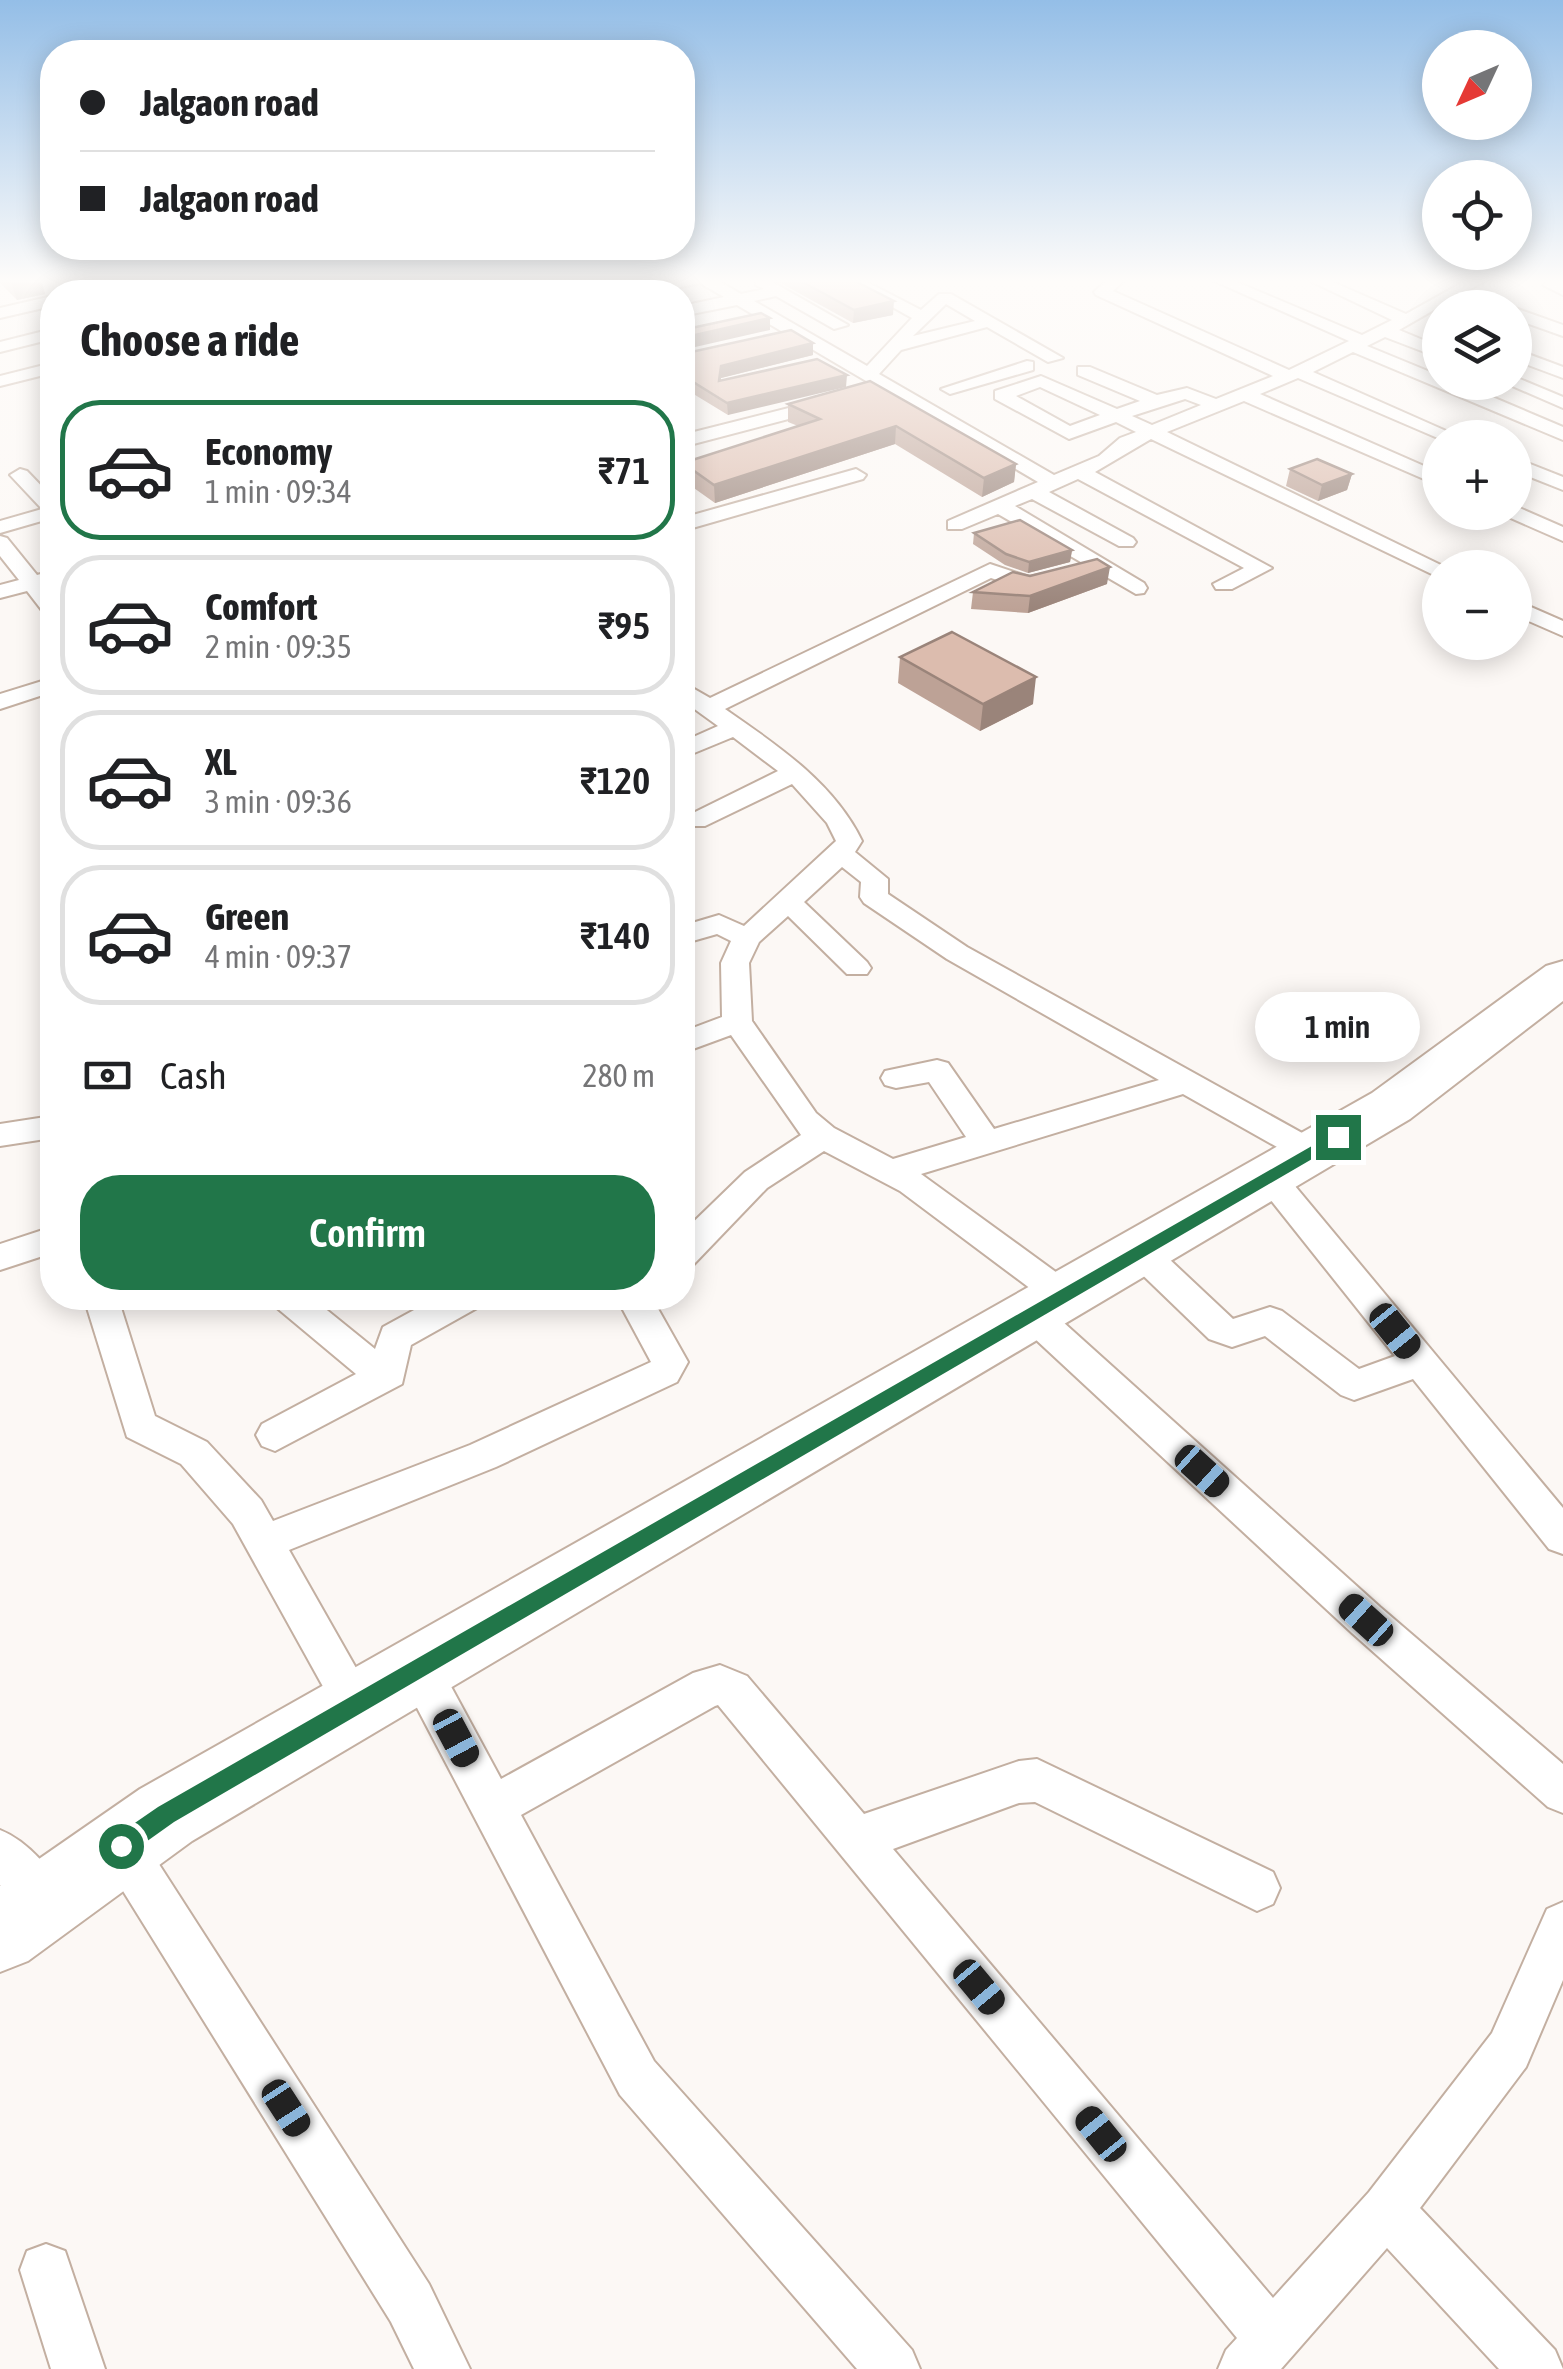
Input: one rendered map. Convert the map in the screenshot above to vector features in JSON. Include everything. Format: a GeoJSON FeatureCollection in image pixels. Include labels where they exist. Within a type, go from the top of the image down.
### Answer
{"type":"FeatureCollection","features":[{"type":"Feature","properties":{"kind":"highway"},"geometry":{"type":"LineString","coordinates":[[22,1917],[166,1815],[1392,1106],[1563,978]]}},
{"type":"Feature","properties":{"kind":"street"},"geometry":{"type":"LineString","coordinates":[[695,437],[868,391]]}},
{"type":"Feature","properties":{"kind":"street"},"geometry":{"type":"LineString","coordinates":[[898,391],[1054,482]]}},
{"type":"Feature","properties":{"kind":"street"},"geometry":{"type":"LineString","coordinates":[[1013,391],[1000,395],[1113,454]]}},
{"type":"Feature","properties":{"kind":"street"},"geometry":{"type":"LineString","coordinates":[[1062,391],[1422,563]]}},
{"type":"Feature","properties":{"kind":"street"},"geometry":{"type":"LineString","coordinates":[[1129,391],[1156,402]]}},
{"type":"Feature","properties":{"kind":"street"},"geometry":{"type":"LineString","coordinates":[[955,525],[1080,472],[1127,442],[1256,391]]}},
{"type":"Feature","properties":{"kind":"street"},"geometry":{"type":"LineString","coordinates":[[1335,391],[1422,425]]}},
{"type":"Feature","properties":{"kind":"street"},"geometry":{"type":"LineString","coordinates":[[1533,391],[1563,403]]}},
{"type":"Feature","properties":{"kind":"street"},"geometry":{"type":"LineString","coordinates":[[1069,433],[1186,393],[1217,406]]}},
{"type":"Feature","properties":{"kind":"street"},"geometry":{"type":"LineString","coordinates":[[1246,395],[1422,472]]}},
{"type":"Feature","properties":{"kind":"street"},"geometry":{"type":"LineString","coordinates":[[1483,400],[1563,434]]}},
{"type":"Feature","properties":{"kind":"street"},"geometry":{"type":"LineString","coordinates":[[1382,455],[1422,443]]}},
{"type":"Feature","properties":{"kind":"street"},"geometry":{"type":"LineString","coordinates":[[1532,471],[1563,484]]}},
{"type":"Feature","properties":{"kind":"street"},"geometry":{"type":"LineString","coordinates":[[1080,472],[1260,568],[1224,584]]}},
{"type":"Feature","properties":{"kind":"street"},"geometry":{"type":"LineString","coordinates":[[20,475],[40,497]]}},
{"type":"Feature","properties":{"kind":"street"},"geometry":{"type":"LineString","coordinates":[[695,521],[856,475]]}},
{"type":"Feature","properties":{"kind":"street"},"geometry":{"type":"LineString","coordinates":[[1034,492],[1126,542]]}},
{"type":"Feature","properties":{"kind":"street"},"geometry":{"type":"LineString","coordinates":[[1000,506],[1136,588]]}},
{"type":"Feature","properties":{"kind":"street"},"geometry":{"type":"LineString","coordinates":[[0,527],[40,514]]}},
{"type":"Feature","properties":{"kind":"street"},"geometry":{"type":"LineString","coordinates":[[1532,520],[1563,534]]}},
{"type":"Feature","properties":{"kind":"street"},"geometry":{"type":"LineString","coordinates":[[708,708],[990,570],[1027,584],[1093,562],[1126,542],[1174,522]]}},
{"type":"Feature","properties":{"kind":"street"},"geometry":{"type":"LineString","coordinates":[[0,542],[40,578]]}},
{"type":"Feature","properties":{"kind":"street"},"geometry":{"type":"LineString","coordinates":[[0,592],[40,581]]}},
{"type":"Feature","properties":{"kind":"street"},"geometry":{"type":"LineString","coordinates":[[1532,614],[1563,629]]}},
{"type":"Feature","properties":{"kind":"street"},"geometry":{"type":"LineString","coordinates":[[0,702],[40,689]]}},
{"type":"Feature","properties":{"kind":"street"},"geometry":{"type":"LineString","coordinates":[[695,698],[794,773],[835,811],[849,841],[841,854],[747,938],[734,963],[736,1022],[805,1120],[822,1136],[891,1171],[1047,1305],[1366,1620],[1563,1792]]}},
{"type":"Feature","properties":{"kind":"street"},"geometry":{"type":"LineString","coordinates":[[695,744],[734,728]]}},
{"type":"Feature","properties":{"kind":"street"},"geometry":{"type":"LineString","coordinates":[[696,821],[794,773]]}},
{"type":"Feature","properties":{"kind":"street"},"geometry":{"type":"LineString","coordinates":[[841,854],[875,879],[874,897],[944,945],[1186,1082],[1290,1164],[1420,1362],[1563,1537]]}},
{"type":"Feature","properties":{"kind":"street"},"geometry":{"type":"LineString","coordinates":[[787,902],[815,924],[857,968]]}},
{"type":"Feature","properties":{"kind":"street"},"geometry":{"type":"LineString","coordinates":[[695,924],[718,924],[747,938]]}},
{"type":"Feature","properties":{"kind":"street"},"geometry":{"type":"LineString","coordinates":[[695,1039],[736,1022]]}},
{"type":"Feature","properties":{"kind":"street"},"geometry":{"type":"LineString","coordinates":[[896,1078],[936,1070],[987,1143]]}},
{"type":"Feature","properties":{"kind":"street"},"geometry":{"type":"LineString","coordinates":[[891,1171],[1186,1082]]}},
{"type":"Feature","properties":{"kind":"street"},"geometry":{"type":"LineString","coordinates":[[0,1135],[40,1129]]}},
{"type":"Feature","properties":{"kind":"street"},"geometry":{"type":"LineString","coordinates":[[695,1243],[756,1180],[822,1136]]}},
{"type":"Feature","properties":{"kind":"street"},"geometry":{"type":"LineString","coordinates":[[0,1257],[40,1244]]}},
{"type":"Feature","properties":{"kind":"street"},"geometry":{"type":"LineString","coordinates":[[1139,1251],[1221,1329],[1232,1332],[1270,1321],[1345,1381],[1362,1384],[1420,1362]]}},
{"type":"Feature","properties":{"kind":"street"},"geometry":{"type":"LineString","coordinates":[[105,1310],[140,1426],[200,1457],[248,1512],[356,1704]]}},
{"type":"Feature","properties":{"kind":"street"},"geometry":{"type":"LineString","coordinates":[[303,1310],[384,1377]]}},
{"type":"Feature","properties":{"kind":"street"},"geometry":{"type":"LineString","coordinates":[[275,1435],[384,1377],[392,1370],[395,1337],[443,1310]]}},
{"type":"Feature","properties":{"kind":"street"},"geometry":{"type":"LineString","coordinates":[[265,1542],[484,1456],[664,1372],[670,1362],[641,1310]]}},
{"type":"Feature","properties":{"kind":"street"},"geometry":{"type":"LineString","coordinates":[[419,1668],[638,2078],[893,2369]]}},
{"type":"Feature","properties":{"kind":"street"},"geometry":{"type":"LineString","coordinates":[[493,1807],[708,1687],[720,1685],[732,1690],[856,1839],[1259,2355],[1386,2210],[1510,2050],[1563,1924]]}},
{"type":"Feature","properties":{"kind":"street"},"geometry":{"type":"LineString","coordinates":[[856,1839],[1019,1782],[1037,1780],[1256,1888]]}},
{"type":"Feature","properties":{"kind":"street"},"geometry":{"type":"LineString","coordinates":[[121,1846],[410,2304],[443,2369]]}},
{"type":"Feature","properties":{"kind":"street"},"geometry":{"type":"LineString","coordinates":[[0,1852],[22,1917]]}},
{"type":"Feature","properties":{"kind":"street"},"geometry":{"type":"LineString","coordinates":[[1386,2210],[1536,2369]]}},
{"type":"Feature","properties":{"kind":"street"},"geometry":{"type":"LineString","coordinates":[[46,2270],[78,2369]]}},
{"type":"Feature","properties":{"kind":"building"},"geometry":{"type":"Polygon","coordinates":[[[707,391],[780,391],[727,403],[707,391]]]}},
{"type":"Feature","properties":{"kind":"building"},"geometry":{"type":"Polygon","coordinates":[[[836,391],[887,391],[1016,464],[984,478],[896,426],[714,485],[695,472],[695,459],[820,419],[788,404],[836,391]]]}},
{"type":"Feature","properties":{"kind":"building"},"geometry":{"type":"Polygon","coordinates":[[[1317,459],[1352,474],[1322,485],[1290,469],[1317,459]]]}},
{"type":"Feature","properties":{"kind":"building"},"geometry":{"type":"Polygon","coordinates":[[[1020,520],[1072,550],[1029,562],[1006,554],[974,533],[1020,520]]]}},
{"type":"Feature","properties":{"kind":"building"},"geometry":{"type":"Polygon","coordinates":[[[1097,559],[1110,567],[1030,596],[973,592],[1013,572],[1030,576],[1097,559]]]}},
{"type":"Feature","properties":{"kind":"building"},"geometry":{"type":"Polygon","coordinates":[[[952,632],[1036,677],[983,704],[900,657],[952,632]]]}},
{"type":"Feature","properties":{"kind":"route"},"geometry":{"type":"LineString","coordinates":[[121,1846],[166,1815],[1338,1137]]}}]}
